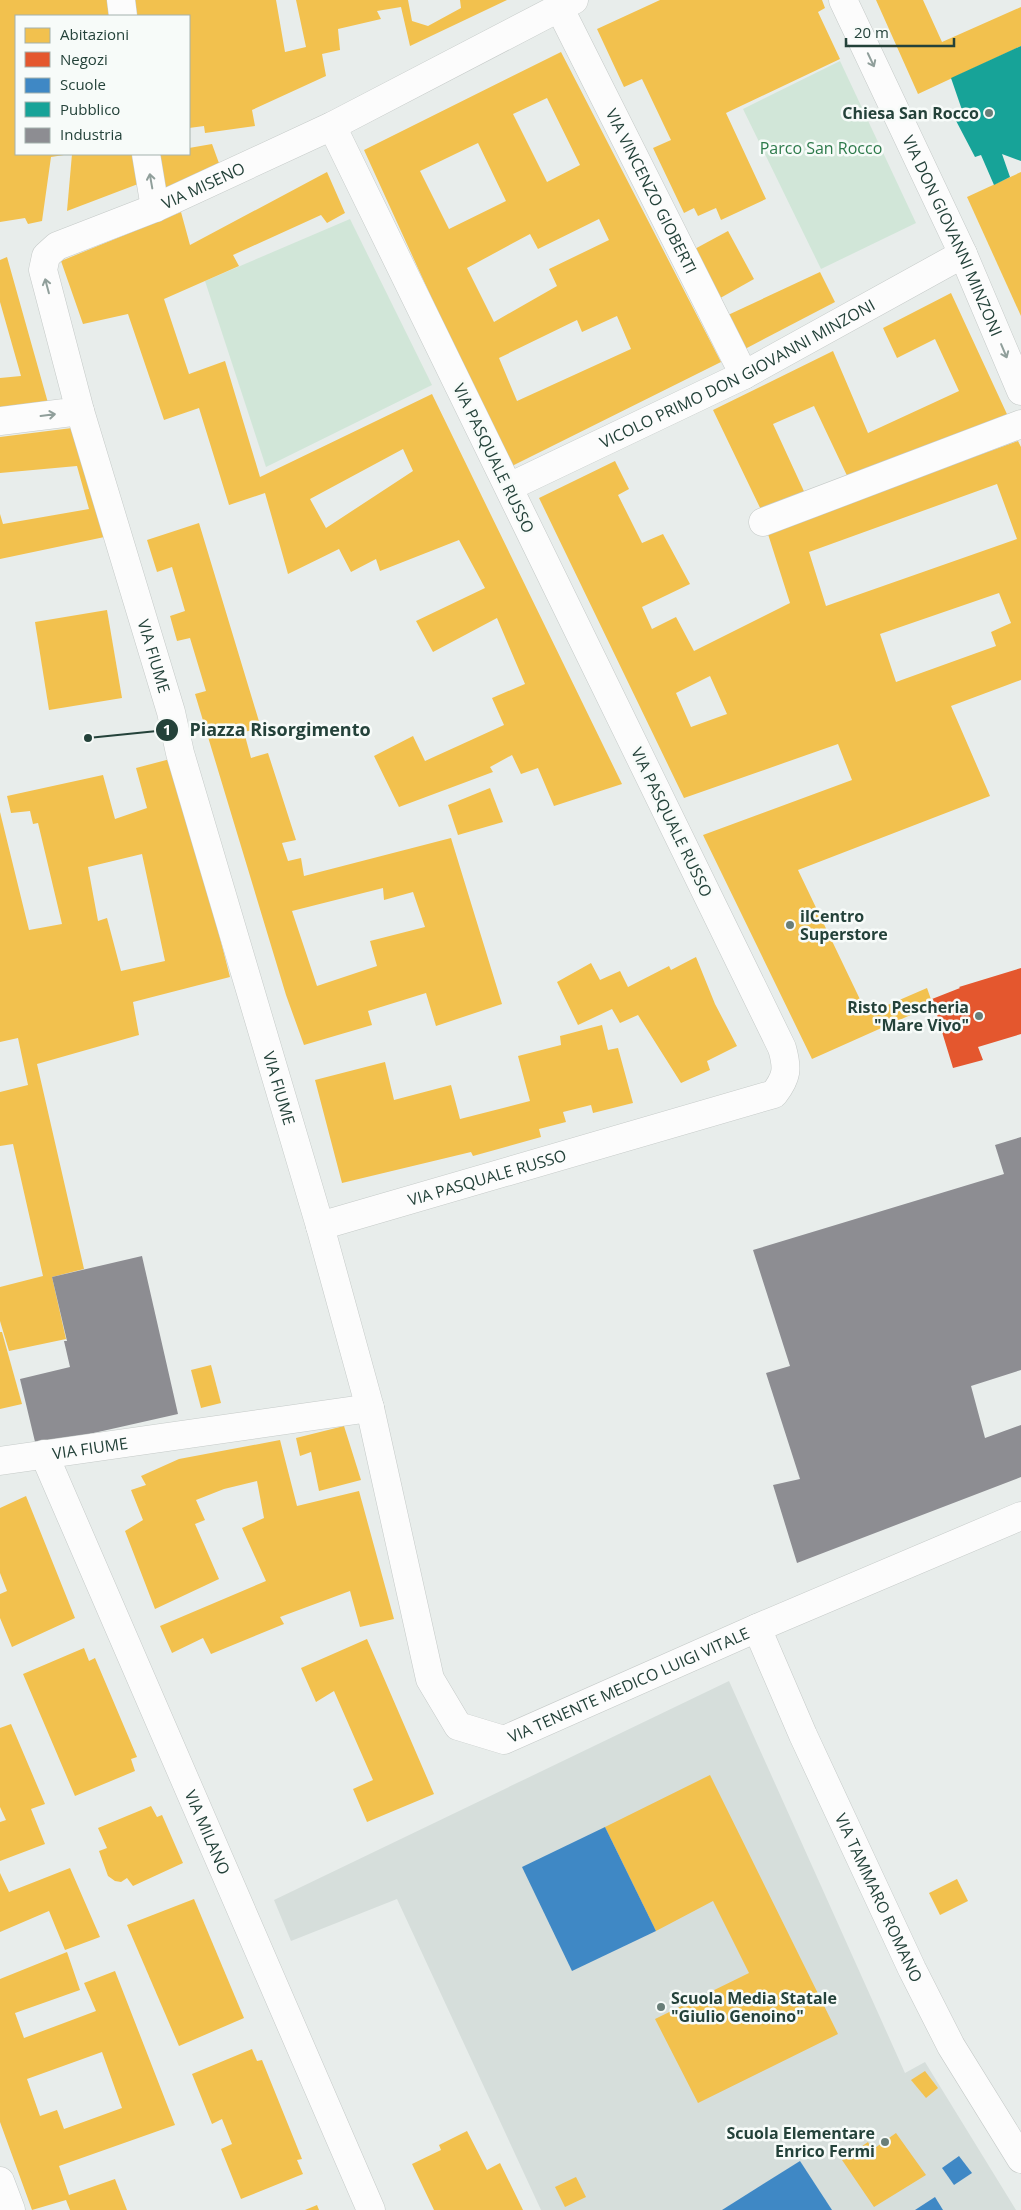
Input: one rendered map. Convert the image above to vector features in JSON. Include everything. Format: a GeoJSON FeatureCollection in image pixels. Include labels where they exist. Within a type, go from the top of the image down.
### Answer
{"type":"FeatureCollection","features":[{"type":"Feature","properties":{"kind":"street"},"geometry":{"type":"LineString","coordinates":[[120,0],[123,15]]}},
{"type":"Feature","properties":{"kind":"street","name":"VIA DON GIOVANNI MINZONI"},"geometry":{"type":"LineString","coordinates":[[843,0],[963,254],[1021,391]]}},
{"type":"Feature","properties":{"kind":"street","name":"VIA MISENO"},"geometry":{"type":"LineString","coordinates":[[80,411],[43,270],[46,256],[57,246],[156,208],[332,126],[567,4]]}},
{"type":"Feature","properties":{"kind":"street","name":"VIA VINCENZO GIOBERTI"},"geometry":{"type":"LineString","coordinates":[[567,4],[744,375]]}},
{"type":"Feature","properties":{"kind":"street","name":"VIA PASQUALE RUSSO"},"geometry":{"type":"LineString","coordinates":[[320,1226],[774,1094],[784,1080],[786,1063],[782,1048],[332,126]]}},
{"type":"Feature","properties":{"kind":"street"},"geometry":{"type":"LineString","coordinates":[[146,155],[156,208]]}},
{"type":"Feature","properties":{"kind":"street","name":"VICOLO PRIMO DON GIOVANNI MINZONI"},"geometry":{"type":"LineString","coordinates":[[509,487],[744,375],[963,254]]}},
{"type":"Feature","properties":{"kind":"street"},"geometry":{"type":"LineString","coordinates":[[0,422],[80,411]]}},
{"type":"Feature","properties":{"kind":"street","name":"VIA FIUME"},"geometry":{"type":"LineString","coordinates":[[0,1460],[370,1408],[320,1226],[180,753],[171,712],[80,411]]}},
{"type":"Feature","properties":{"kind":"street"},"geometry":{"type":"LineString","coordinates":[[763,522],[1021,424]]}},
{"type":"Feature","properties":{"kind":"street","name":"VIA TENENTE MEDICO LUIGI VITALE"},"geometry":{"type":"LineString","coordinates":[[370,1408],[430,1679],[458,1726],[504,1740],[757,1628],[1021,1516]]}},
{"type":"Feature","properties":{"kind":"street","name":"VIA MILANO"},"geometry":{"type":"LineString","coordinates":[[44,1454],[371,2210]]}},
{"type":"Feature","properties":{"kind":"street","name":"VIA TAMMARO ROMANO"},"geometry":{"type":"LineString","coordinates":[[757,1628],[802,1734],[912,1969],[951,2046],[1021,2159]]}},
{"type":"Feature","properties":{"kind":"street"},"geometry":{"type":"LineString","coordinates":[[0,2181],[11,2210]]}},
{"type":"Feature","properties":{"kind":"shaded area","name":"Scuola Media Statale \"Giulio Genoino\""},"geometry":{"type":"Polygon","coordinates":[[[729,1681],[905,2073],[925,2062],[1016,2210],[541,2210],[397,1899],[291,1941],[274,1900],[729,1681]]]}},
{"type":"Feature","properties":{"kind":"green space","name":"Parco San Rocco"},"geometry":{"type":"Polygon","coordinates":[[[840,61],[916,223],[821,269],[743,109],[840,61]]]}},
{"type":"Feature","properties":{"kind":"green space"},"geometry":{"type":"Polygon","coordinates":[[[350,219],[432,385],[266,467],[205,281],[350,219]]]}},
{"type":"Feature","properties":{"kind":"building: Abitazioni"},"geometry":{"type":"Polygon","coordinates":[[[0,0],[109,0],[111,15],[15,15],[15,155],[64,155],[51,157],[42,221],[28,224],[25,218],[0,222],[0,0]]]}},
{"type":"Feature","properties":{"kind":"building: Abitazioni"},"geometry":{"type":"Polygon","coordinates":[[[132,0],[276,0],[285,52],[306,47],[296,0],[408,0],[412,21],[428,26],[461,8],[460,0],[507,0],[410,46],[401,7],[377,11],[381,19],[338,29],[340,50],[322,54],[326,76],[252,110],[255,126],[205,133],[204,126],[190,128],[190,15],[135,15],[132,0]]]}},
{"type":"Feature","properties":{"kind":"building: Abitazioni"},"geometry":{"type":"Polygon","coordinates":[[[660,0],[822,0],[825,8],[818,12],[840,59],[726,113],[766,199],[721,220],[716,208],[698,216],[694,208],[684,213],[653,148],[671,140],[642,79],[624,87],[597,29],[660,0]]]}},
{"type":"Feature","properties":{"kind":"building: Abitazioni"},"geometry":{"type":"Polygon","coordinates":[[[876,0],[923,0],[942,42],[1021,7],[1021,46],[918,94],[876,0]]]}},
{"type":"Feature","properties":{"kind":"building: Abitazioni"},"geometry":{"type":"Polygon","coordinates":[[[561,52],[721,362],[512,466],[485,415],[364,150],[561,52]],[[547,98],[513,114],[547,182],[580,165],[547,98]],[[478,143],[420,171],[449,229],[506,201],[478,143]],[[599,219],[538,249],[530,234],[467,268],[494,322],[557,286],[549,269],[609,240],[599,219]],[[617,316],[582,332],[577,320],[499,358],[517,401],[631,349],[617,316]]]}},
{"type":"Feature","properties":{"kind":"building: Abitazioni"},"geometry":{"type":"Polygon","coordinates":[[[212,144],[220,166],[165,190],[159,155],[190,155],[190,148],[212,144]]]}},
{"type":"Feature","properties":{"kind":"building: Abitazioni"},"geometry":{"type":"Polygon","coordinates":[[[72,155],[133,155],[138,184],[67,211],[72,155]]]}},
{"type":"Feature","properties":{"kind":"building: Abitazioni"},"geometry":{"type":"Polygon","coordinates":[[[327,172],[345,213],[327,223],[321,215],[233,255],[239,266],[164,299],[189,374],[225,361],[260,477],[432,394],[622,784],[554,806],[538,768],[521,774],[512,755],[490,767],[493,772],[399,807],[374,756],[413,736],[425,761],[504,725],[492,698],[525,684],[497,618],[433,652],[416,621],[485,588],[459,540],[380,571],[376,559],[351,572],[339,549],[288,574],[265,493],[229,505],[199,408],[164,420],[128,314],[83,324],[61,261],[181,212],[190,245],[327,172]],[[403,449],[310,499],[326,528],[413,471],[403,449]]]}},
{"type":"Feature","properties":{"kind":"building: Abitazioni"},"geometry":{"type":"Polygon","coordinates":[[[1021,172],[1021,316],[967,197],[1021,172]]]}},
{"type":"Feature","properties":{"kind":"building: Abitazioni"},"geometry":{"type":"Polygon","coordinates":[[[728,231],[754,279],[715,301],[691,251],[728,231]]]}},
{"type":"Feature","properties":{"kind":"building: Abitazioni"},"geometry":{"type":"Polygon","coordinates":[[[7,257],[50,410],[0,416],[0,378],[21,376],[0,302],[0,260],[7,257]]]}},
{"type":"Feature","properties":{"kind":"building: Abitazioni"},"geometry":{"type":"Polygon","coordinates":[[[820,272],[835,302],[745,349],[728,315],[820,272]]]}},
{"type":"Feature","properties":{"kind":"building: Abitazioni"},"geometry":{"type":"Polygon","coordinates":[[[951,293],[1012,425],[851,484],[814,406],[773,424],[808,500],[764,516],[713,410],[833,351],[868,433],[959,391],[935,339],[897,358],[883,328],[951,293]]]}},
{"type":"Feature","properties":{"kind":"building: Abitazioni"},"geometry":{"type":"Polygon","coordinates":[[[80,427],[114,535],[0,559],[0,514],[3,524],[89,509],[77,466],[0,473],[0,437],[80,427]]]}},
{"type":"Feature","properties":{"kind":"building: Abitazioni"},"geometry":{"type":"Polygon","coordinates":[[[1018,441],[1021,447],[1021,680],[951,706],[990,796],[798,870],[867,1014],[927,988],[933,1005],[812,1059],[703,835],[852,780],[838,744],[684,798],[539,498],[615,461],[629,489],[618,495],[642,543],[663,534],[690,584],[642,607],[652,629],[676,617],[694,651],[790,603],[767,531],[1018,441]],[[997,484],[809,552],[826,606],[1017,539],[997,484]],[[999,593],[880,634],[896,682],[996,646],[991,632],[1011,623],[999,593]],[[710,676],[676,693],[691,727],[727,714],[710,676]]]}},
{"type":"Feature","properties":{"kind":"building: Abitazioni"},"geometry":{"type":"Polygon","coordinates":[[[199,523],[261,728],[244,732],[251,758],[268,753],[296,840],[282,843],[288,861],[301,858],[304,876],[451,838],[502,1004],[436,1026],[426,993],[368,1011],[372,1025],[304,1045],[286,995],[195,694],[206,691],[190,638],[177,641],[170,616],[185,611],[172,567],[157,572],[147,540],[199,523]],[[383,888],[292,911],[317,986],[377,966],[370,941],[425,927],[413,892],[384,900],[383,888]]]}},
{"type":"Feature","properties":{"kind":"building: Abitazioni"},"geometry":{"type":"Polygon","coordinates":[[[107,610],[122,698],[49,710],[35,622],[107,610]]]}},
{"type":"Feature","properties":{"kind":"building: Abitazioni"},"geometry":{"type":"Polygon","coordinates":[[[174,758],[230,977],[133,1002],[139,1035],[37,1064],[84,1269],[52,1277],[66,1339],[9,1351],[0,1321],[0,1287],[43,1276],[13,1144],[0,1146],[0,1092],[28,1085],[18,1038],[0,1042],[0,812],[29,930],[62,924],[38,823],[33,824],[30,811],[11,813],[7,796],[103,775],[115,819],[147,808],[136,768],[174,758]],[[142,854],[88,867],[98,921],[107,918],[121,971],[165,961],[142,854]]]}},
{"type":"Feature","properties":{"kind":"building: Abitazioni"},"geometry":{"type":"Polygon","coordinates":[[[490,788],[503,822],[458,835],[448,805],[490,788]]]}},
{"type":"Feature","properties":{"kind":"building: Abitazioni"},"geometry":{"type":"Polygon","coordinates":[[[696,957],[715,1004],[737,1046],[707,1061],[710,1070],[681,1083],[638,1015],[620,1023],[612,1009],[578,1025],[557,982],[591,963],[600,980],[620,971],[628,987],[669,966],[671,970],[696,957]]]}},
{"type":"Feature","properties":{"kind":"building: Abitazioni"},"geometry":{"type":"Polygon","coordinates":[[[602,1025],[608,1050],[618,1048],[633,1103],[593,1113],[591,1105],[563,1112],[566,1122],[539,1129],[541,1137],[473,1156],[471,1152],[342,1183],[315,1080],[385,1062],[394,1100],[451,1085],[460,1119],[530,1101],[518,1056],[561,1045],[560,1036],[602,1025]]]}},
{"type":"Feature","properties":{"kind":"building: Abitazioni"},"geometry":{"type":"Polygon","coordinates":[[[0,1332],[2,1332],[22,1404],[0,1409],[0,1332]]]}},
{"type":"Feature","properties":{"kind":"building: Abitazioni"},"geometry":{"type":"Polygon","coordinates":[[[211,1365],[221,1403],[201,1408],[191,1370],[211,1365]]]}},
{"type":"Feature","properties":{"kind":"building: Abitazioni"},"geometry":{"type":"Polygon","coordinates":[[[344,1426],[361,1480],[319,1491],[311,1452],[300,1456],[296,1438],[344,1426]]]}},
{"type":"Feature","properties":{"kind":"building: Abitazioni"},"geometry":{"type":"Polygon","coordinates":[[[280,1440],[297,1506],[359,1491],[394,1619],[360,1627],[350,1591],[280,1617],[284,1624],[211,1654],[203,1638],[172,1653],[160,1626],[266,1581],[242,1528],[264,1518],[257,1481],[224,1489],[196,1500],[205,1520],[195,1524],[219,1579],[155,1609],[125,1531],[143,1520],[131,1490],[146,1485],[141,1476],[179,1459],[280,1440]]]}},
{"type":"Feature","properties":{"kind":"building: Abitazioni"},"geometry":{"type":"Polygon","coordinates":[[[26,1496],[75,1618],[12,1647],[0,1618],[0,1594],[7,1591],[0,1573],[0,1508],[26,1496]]]}},
{"type":"Feature","properties":{"kind":"building: Abitazioni"},"geometry":{"type":"Polygon","coordinates":[[[367,1639],[434,1794],[367,1822],[353,1789],[373,1780],[334,1691],[316,1702],[301,1668],[367,1639]]]}},
{"type":"Feature","properties":{"kind":"building: Abitazioni"},"geometry":{"type":"Polygon","coordinates":[[[84,1648],[89,1661],[95,1658],[137,1757],[131,1759],[135,1771],[75,1796],[23,1674],[84,1648]]]}},
{"type":"Feature","properties":{"kind":"building: Abitazioni"},"geometry":{"type":"Polygon","coordinates":[[[11,1724],[45,1804],[31,1809],[45,1844],[0,1861],[0,1822],[6,1820],[0,1807],[0,1728],[11,1724]]]}},
{"type":"Feature","properties":{"kind":"building: Abitazioni"},"geometry":{"type":"Polygon","coordinates":[[[710,1775],[838,2034],[698,2103],[655,2019],[749,1973],[713,1901],[656,1931],[605,1827],[710,1775]]]}},
{"type":"Feature","properties":{"kind":"building: Abitazioni"},"geometry":{"type":"Polygon","coordinates":[[[151,1806],[157,1817],[162,1815],[183,1863],[133,1886],[127,1878],[121,1882],[115,1881],[108,1876],[99,1851],[107,1848],[98,1828],[151,1806]]]}},
{"type":"Feature","properties":{"kind":"building: Abitazioni"},"geometry":{"type":"Polygon","coordinates":[[[70,1868],[100,1937],[65,1950],[49,1911],[0,1932],[0,1873],[9,1892],[70,1868]]]}},
{"type":"Feature","properties":{"kind":"building: Abitazioni"},"geometry":{"type":"Polygon","coordinates":[[[957,1879],[968,1901],[940,1915],[929,1893],[957,1879]]]}},
{"type":"Feature","properties":{"kind":"building: Abitazioni"},"geometry":{"type":"Polygon","coordinates":[[[194,1899],[244,2018],[179,2046],[127,1925],[194,1899]]]}},
{"type":"Feature","properties":{"kind":"building: Abitazioni"},"geometry":{"type":"Polygon","coordinates":[[[67,1952],[80,1990],[15,2013],[24,2038],[96,2011],[84,1983],[115,1971],[175,2125],[59,2166],[69,2195],[115,2179],[127,2210],[70,2210],[66,2200],[32,2210],[0,2122],[0,1979],[67,1952]],[[102,2052],[27,2079],[40,2116],[57,2110],[64,2129],[122,2108],[102,2052]]]}},
{"type":"Feature","properties":{"kind":"building: Abitazioni"},"geometry":{"type":"Polygon","coordinates":[[[252,2049],[257,2061],[262,2060],[302,2159],[297,2160],[303,2174],[241,2199],[221,2149],[232,2144],[222,2119],[212,2124],[192,2074],[252,2049]]]}},
{"type":"Feature","properties":{"kind":"building: Abitazioni"},"geometry":{"type":"Polygon","coordinates":[[[925,2071],[938,2088],[926,2098],[911,2080],[925,2071]]]}},
{"type":"Feature","properties":{"kind":"building: Abitazioni"},"geometry":{"type":"Polygon","coordinates":[[[467,2131],[487,2170],[500,2163],[523,2210],[434,2210],[412,2164],[441,2150],[439,2145],[467,2131]]]}},
{"type":"Feature","properties":{"kind":"building: Abitazioni"},"geometry":{"type":"Polygon","coordinates":[[[896,2133],[926,2175],[874,2207],[842,2160],[868,2142],[872,2150],[896,2133]]]}},
{"type":"Feature","properties":{"kind":"building: Abitazioni"},"geometry":{"type":"Polygon","coordinates":[[[576,2177],[586,2197],[565,2207],[555,2187],[576,2177]]]}},
{"type":"Feature","properties":{"kind":"building: Abitazioni"},"geometry":{"type":"Polygon","coordinates":[[[317,2205],[319,2210],[305,2210],[317,2205]]]}},
{"type":"Feature","properties":{"kind":"building: Negozi","name":"Risto Pescheria \"Mare Vivo\""},"geometry":{"type":"Polygon","coordinates":[[[1021,968],[1021,1034],[978,1047],[983,1060],[953,1068],[932,999],[959,987],[1021,968]]]}},
{"type":"Feature","properties":{"kind":"building: Scuole"},"geometry":{"type":"Polygon","coordinates":[[[605,1827],[656,1931],[572,1971],[522,1867],[605,1827]]]}},
{"type":"Feature","properties":{"kind":"building: Scuole"},"geometry":{"type":"Polygon","coordinates":[[[959,2156],[972,2173],[954,2185],[942,2168],[959,2156]]]}},
{"type":"Feature","properties":{"kind":"building: Scuole"},"geometry":{"type":"Polygon","coordinates":[[[800,2161],[832,2210],[722,2210],[800,2161]]]}},
{"type":"Feature","properties":{"kind":"building: Scuole"},"geometry":{"type":"Polygon","coordinates":[[[935,2197],[943,2210],[915,2210],[935,2197]]]}},
{"type":"Feature","properties":{"kind":"building: Pubblico","name":"Chiesa San Rocco"},"geometry":{"type":"Polygon","coordinates":[[[1021,46],[1021,161],[1002,154],[1010,177],[994,185],[981,155],[975,157],[953,115],[962,110],[951,78],[1021,46]]]}},
{"type":"Feature","properties":{"kind":"building: Industria"},"geometry":{"type":"Polygon","coordinates":[[[1021,1137],[1021,1370],[971,1386],[985,1438],[1021,1425],[1021,1477],[797,1563],[773,1485],[800,1479],[766,1373],[790,1366],[753,1250],[1004,1174],[995,1145],[1021,1137]]]}},
{"type":"Feature","properties":{"kind":"building: Industria"},"geometry":{"type":"Polygon","coordinates":[[[142,1256],[178,1414],[36,1446],[20,1379],[70,1367],[64,1341],[67,1341],[52,1277],[142,1256]]]}},
{"type":"Feature","properties":{"kind":"place","name":"Chiesa San Rocco"},"geometry":{"type":"Point","coordinates":[989,113]}},
{"type":"Feature","properties":{"kind":"place","name":"Piazza Risorgimento"},"geometry":{"type":"Point","coordinates":[88,738]}},
{"type":"Feature","properties":{"kind":"place","name":"ilCentro Superstore"},"geometry":{"type":"Point","coordinates":[790,925]}},
{"type":"Feature","properties":{"kind":"place","name":"Risto Pescheria \"Mare Vivo\""},"geometry":{"type":"Point","coordinates":[979,1016]}},
{"type":"Feature","properties":{"kind":"place","name":"Scuola Media Statale \"Giulio Genoino\""},"geometry":{"type":"Point","coordinates":[661,2007]}},
{"type":"Feature","properties":{"kind":"place","name":"Scuola Elementare Enrico Fermi"},"geometry":{"type":"Point","coordinates":[885,2142]}}]}
